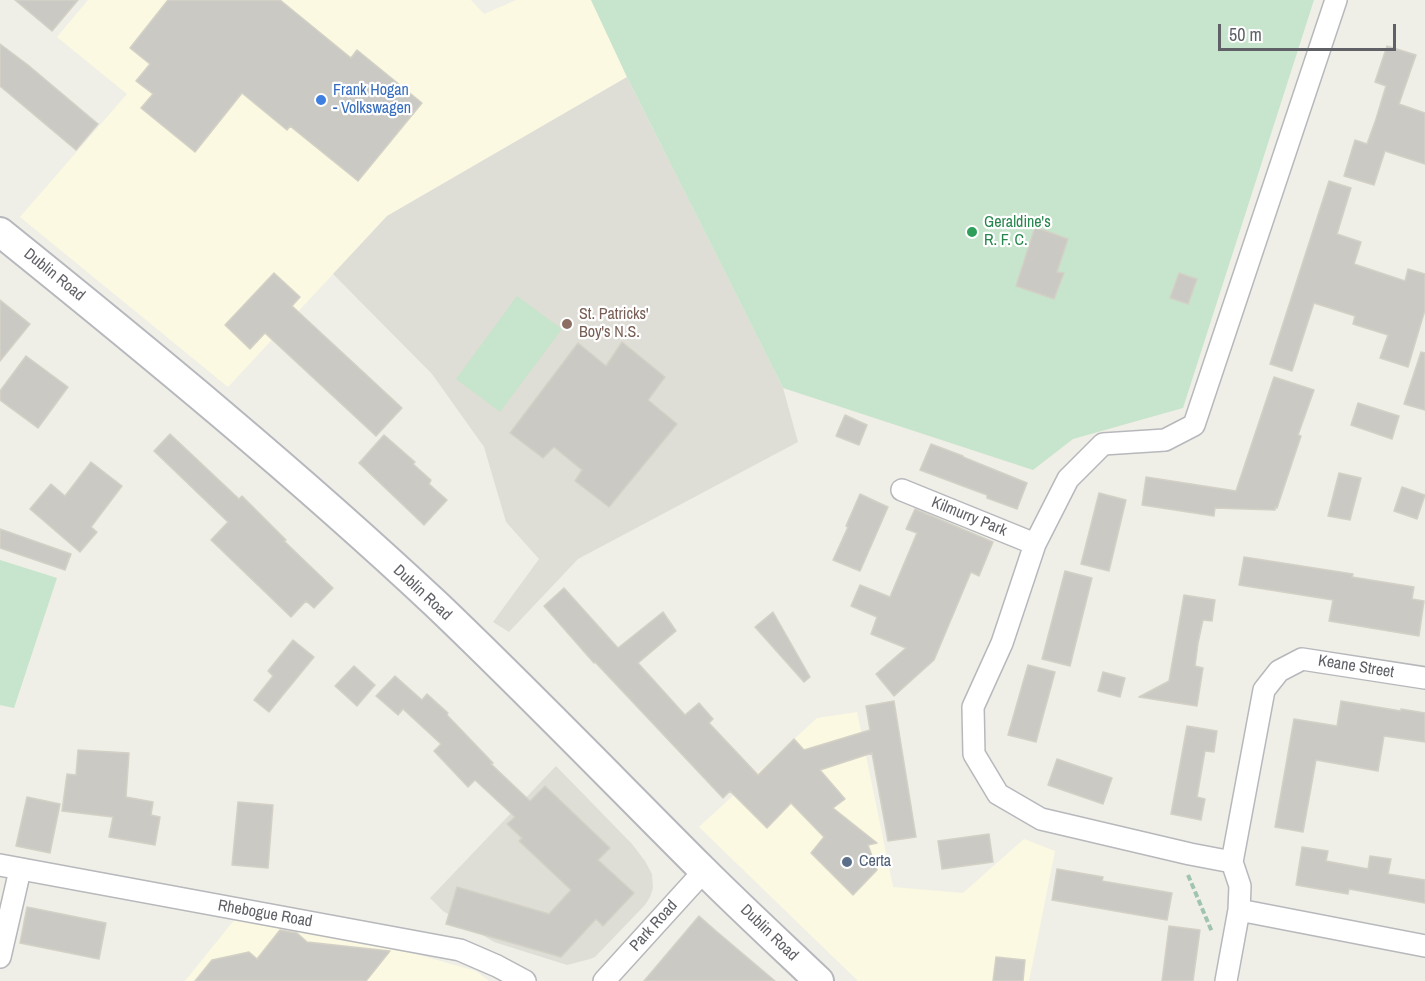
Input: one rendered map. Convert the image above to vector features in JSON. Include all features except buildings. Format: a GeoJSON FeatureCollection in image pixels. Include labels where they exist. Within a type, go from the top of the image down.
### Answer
{"type":"FeatureCollection","features":[{"type":"Feature","properties":{"kind":"main road","name":"Dublin Road"},"geometry":{"type":"LineString","coordinates":[[0,232],[257,444],[436,605],[704,871],[819,981]]}},
{"type":"Feature","properties":{"kind":"street"},"geometry":{"type":"LineString","coordinates":[[1226,981],[1239,910],[1240,886],[1232,862],[1041,819],[998,794],[974,754],[973,707],[1002,643],[1035,544],[1068,479],[1103,444],[1165,440],[1194,425],[1336,0]]}},
{"type":"Feature","properties":{"kind":"street","name":"Kilmurry Park"},"geometry":{"type":"LineString","coordinates":[[902,490],[1035,544]]}},
{"type":"Feature","properties":{"kind":"street","name":"Keane Street"},"geometry":{"type":"LineString","coordinates":[[1232,862],[1264,690],[1280,671],[1302,659],[1425,678]]}},
{"type":"Feature","properties":{"kind":"street"},"geometry":{"type":"LineString","coordinates":[[0,957],[10,868]]}},
{"type":"Feature","properties":{"kind":"street","name":"Rhebogue Road"},"geometry":{"type":"LineString","coordinates":[[10,868],[460,950],[525,981]]}},
{"type":"Feature","properties":{"kind":"street","name":"Park Road"},"geometry":{"type":"LineString","coordinates":[[613,978],[704,871]]}},
{"type":"Feature","properties":{"kind":"street"},"geometry":{"type":"LineString","coordinates":[[1239,910],[1425,946]]}},
{"type":"Feature","properties":{"kind":"path"},"geometry":{"type":"LineString","coordinates":[[1190,854],[1187,874],[1214,938],[1223,950],[1231,952]]}},
{"type":"Feature","properties":{"kind":"shaded area"},"geometry":{"type":"Polygon","coordinates":[[[88,0],[471,0],[484,14],[516,0],[591,0],[627,77],[387,216],[228,387],[20,217],[127,94],[57,37],[88,0]]]}},
{"type":"Feature","properties":{"kind":"shaded area","name":"St. Patricks' Boy's N.S."},"geometry":{"type":"Polygon","coordinates":[[[627,77],[783,388],[798,442],[578,559],[509,632],[493,622],[539,559],[506,522],[484,447],[432,374],[333,274],[387,216],[627,77]]]}},
{"type":"Feature","properties":{"kind":"shaded area"},"geometry":{"type":"Polygon","coordinates":[[[857,712],[893,887],[963,893],[1024,839],[1055,851],[1029,981],[858,981],[699,827],[817,718],[857,712]]]}},
{"type":"Feature","properties":{"kind":"shaded area"},"geometry":{"type":"Polygon","coordinates":[[[556,766],[632,844],[652,874],[653,888],[645,905],[595,957],[567,965],[494,942],[443,911],[430,898],[556,766]]]}},
{"type":"Feature","properties":{"kind":"shaded area"},"geometry":{"type":"Polygon","coordinates":[[[235,919],[412,953],[476,971],[489,981],[185,981],[235,919]]]}},
{"type":"Feature","properties":{"kind":"green space","name":"Geraldine's R. F. C."},"geometry":{"type":"Polygon","coordinates":[[[591,0],[1314,0],[1183,408],[1073,439],[1033,470],[783,388],[627,77],[591,0]]]}},
{"type":"Feature","properties":{"kind":"green space"},"geometry":{"type":"Polygon","coordinates":[[[517,296],[562,329],[500,412],[456,379],[517,296]]]}},
{"type":"Feature","properties":{"kind":"green space"},"geometry":{"type":"Polygon","coordinates":[[[0,560],[57,578],[14,708],[0,705],[0,560]]]}},
{"type":"Feature","properties":{"kind":"place","name":"Frank Hogan - Volkswagen"},"geometry":{"type":"Point","coordinates":[321,100]}},
{"type":"Feature","properties":{"kind":"place","name":"Geraldine's R. F. C."},"geometry":{"type":"Point","coordinates":[972,232]}},
{"type":"Feature","properties":{"kind":"place","name":"St. Patricks' Boy's N.S."},"geometry":{"type":"Point","coordinates":[567,324]}},
{"type":"Feature","properties":{"kind":"place","name":"Certa"},"geometry":{"type":"Point","coordinates":[847,862]}}]}
